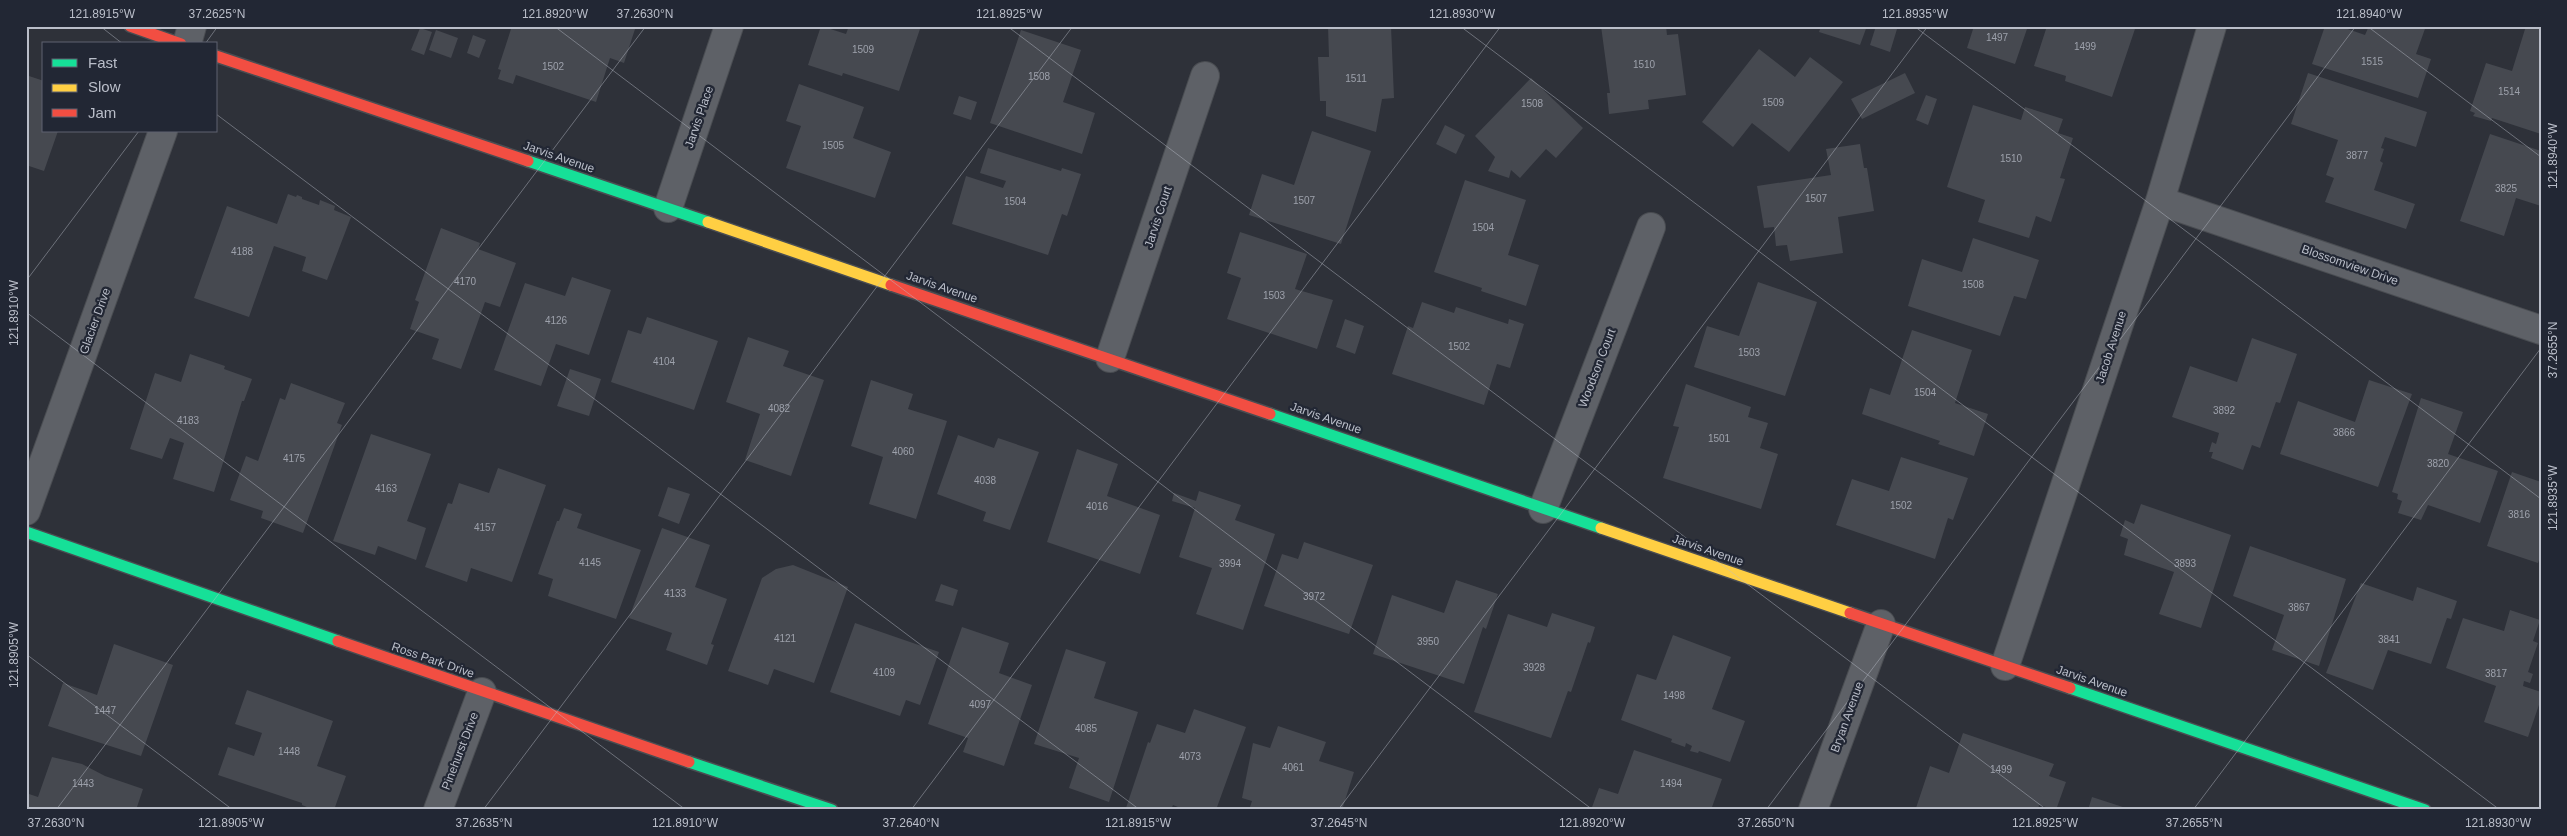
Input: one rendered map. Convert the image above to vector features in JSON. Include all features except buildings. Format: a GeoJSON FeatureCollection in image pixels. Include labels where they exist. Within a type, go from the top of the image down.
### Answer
{"type":"FeatureCollection","features":[{"type":"Feature","properties":{"kind":"street"},"geometry":{"type":"LineString","coordinates":[[130,26],[175,42]]}},
{"type":"Feature","properties":{"kind":"street"},"geometry":{"type":"LineString","coordinates":[[188,42],[192,26]]}},
{"type":"Feature","properties":{"kind":"street","name":"Jarvis Place"},"geometry":{"type":"LineString","coordinates":[[668,208],[729,26]]}},
{"type":"Feature","properties":{"kind":"street","name":"Jacob Avenue"},"geometry":{"type":"LineString","coordinates":[[2005,666],[2160,200],[2212,26]]}},
{"type":"Feature","properties":{"kind":"street","name":"Jarvis Avenue"},"geometry":{"type":"LineString","coordinates":[[218,57],[1110,358],[1543,509],[2425,810]]}},
{"type":"Feature","properties":{"kind":"street","name":"Jarvis Court"},"geometry":{"type":"LineString","coordinates":[[1110,358],[1205,76]]}},
{"type":"Feature","properties":{"kind":"street","name":"Glacier Drive"},"geometry":{"type":"LineString","coordinates":[[26,511],[163,132]]}},
{"type":"Feature","properties":{"kind":"street","name":"Blossomview Drive"},"geometry":{"type":"LineString","coordinates":[[2160,200],[2541,330]]}},
{"type":"Feature","properties":{"kind":"street","name":"Woodson Court"},"geometry":{"type":"LineString","coordinates":[[1543,509],[1651,227]]}},
{"type":"Feature","properties":{"kind":"street","name":"Ross Park Drive"},"geometry":{"type":"LineString","coordinates":[[26,532],[482,692],[832,810]]}},
{"type":"Feature","properties":{"kind":"street","name":"Bryan Avenue"},"geometry":{"type":"LineString","coordinates":[[1813,810],[1881,624]]}},
{"type":"Feature","properties":{"kind":"street","name":"Pinehurst Drive"},"geometry":{"type":"LineString","coordinates":[[438,810],[482,692]]}},
{"type":"Feature","properties":{"kind":"traffic: fast"},"geometry":{"type":"LineString","coordinates":[[528,161],[708,222]]}},
{"type":"Feature","properties":{"kind":"traffic: fast"},"geometry":{"type":"LineString","coordinates":[[1270,414],[1601,528]]}},
{"type":"Feature","properties":{"kind":"traffic: fast"},"geometry":{"type":"LineString","coordinates":[[26,532],[338,641]]}},
{"type":"Feature","properties":{"kind":"traffic: fast"},"geometry":{"type":"LineString","coordinates":[[2070,688],[2425,810]]}},
{"type":"Feature","properties":{"kind":"traffic: fast"},"geometry":{"type":"LineString","coordinates":[[689,762],[832,810]]}},
{"type":"Feature","properties":{"kind":"traffic: slow"},"geometry":{"type":"LineString","coordinates":[[708,222],[891,285]]}},
{"type":"Feature","properties":{"kind":"traffic: slow"},"geometry":{"type":"LineString","coordinates":[[1601,528],[1850,613]]}},
{"type":"Feature","properties":{"kind":"traffic: jam"},"geometry":{"type":"LineString","coordinates":[[130,26],[175,42]]}},
{"type":"Feature","properties":{"kind":"traffic: jam"},"geometry":{"type":"LineString","coordinates":[[218,57],[528,161]]}},
{"type":"Feature","properties":{"kind":"traffic: jam"},"geometry":{"type":"LineString","coordinates":[[891,285],[1270,414]]}},
{"type":"Feature","properties":{"kind":"traffic: jam"},"geometry":{"type":"LineString","coordinates":[[1850,613],[2070,688]]}},
{"type":"Feature","properties":{"kind":"traffic: jam"},"geometry":{"type":"LineString","coordinates":[[338,641],[689,762]]}}]}
